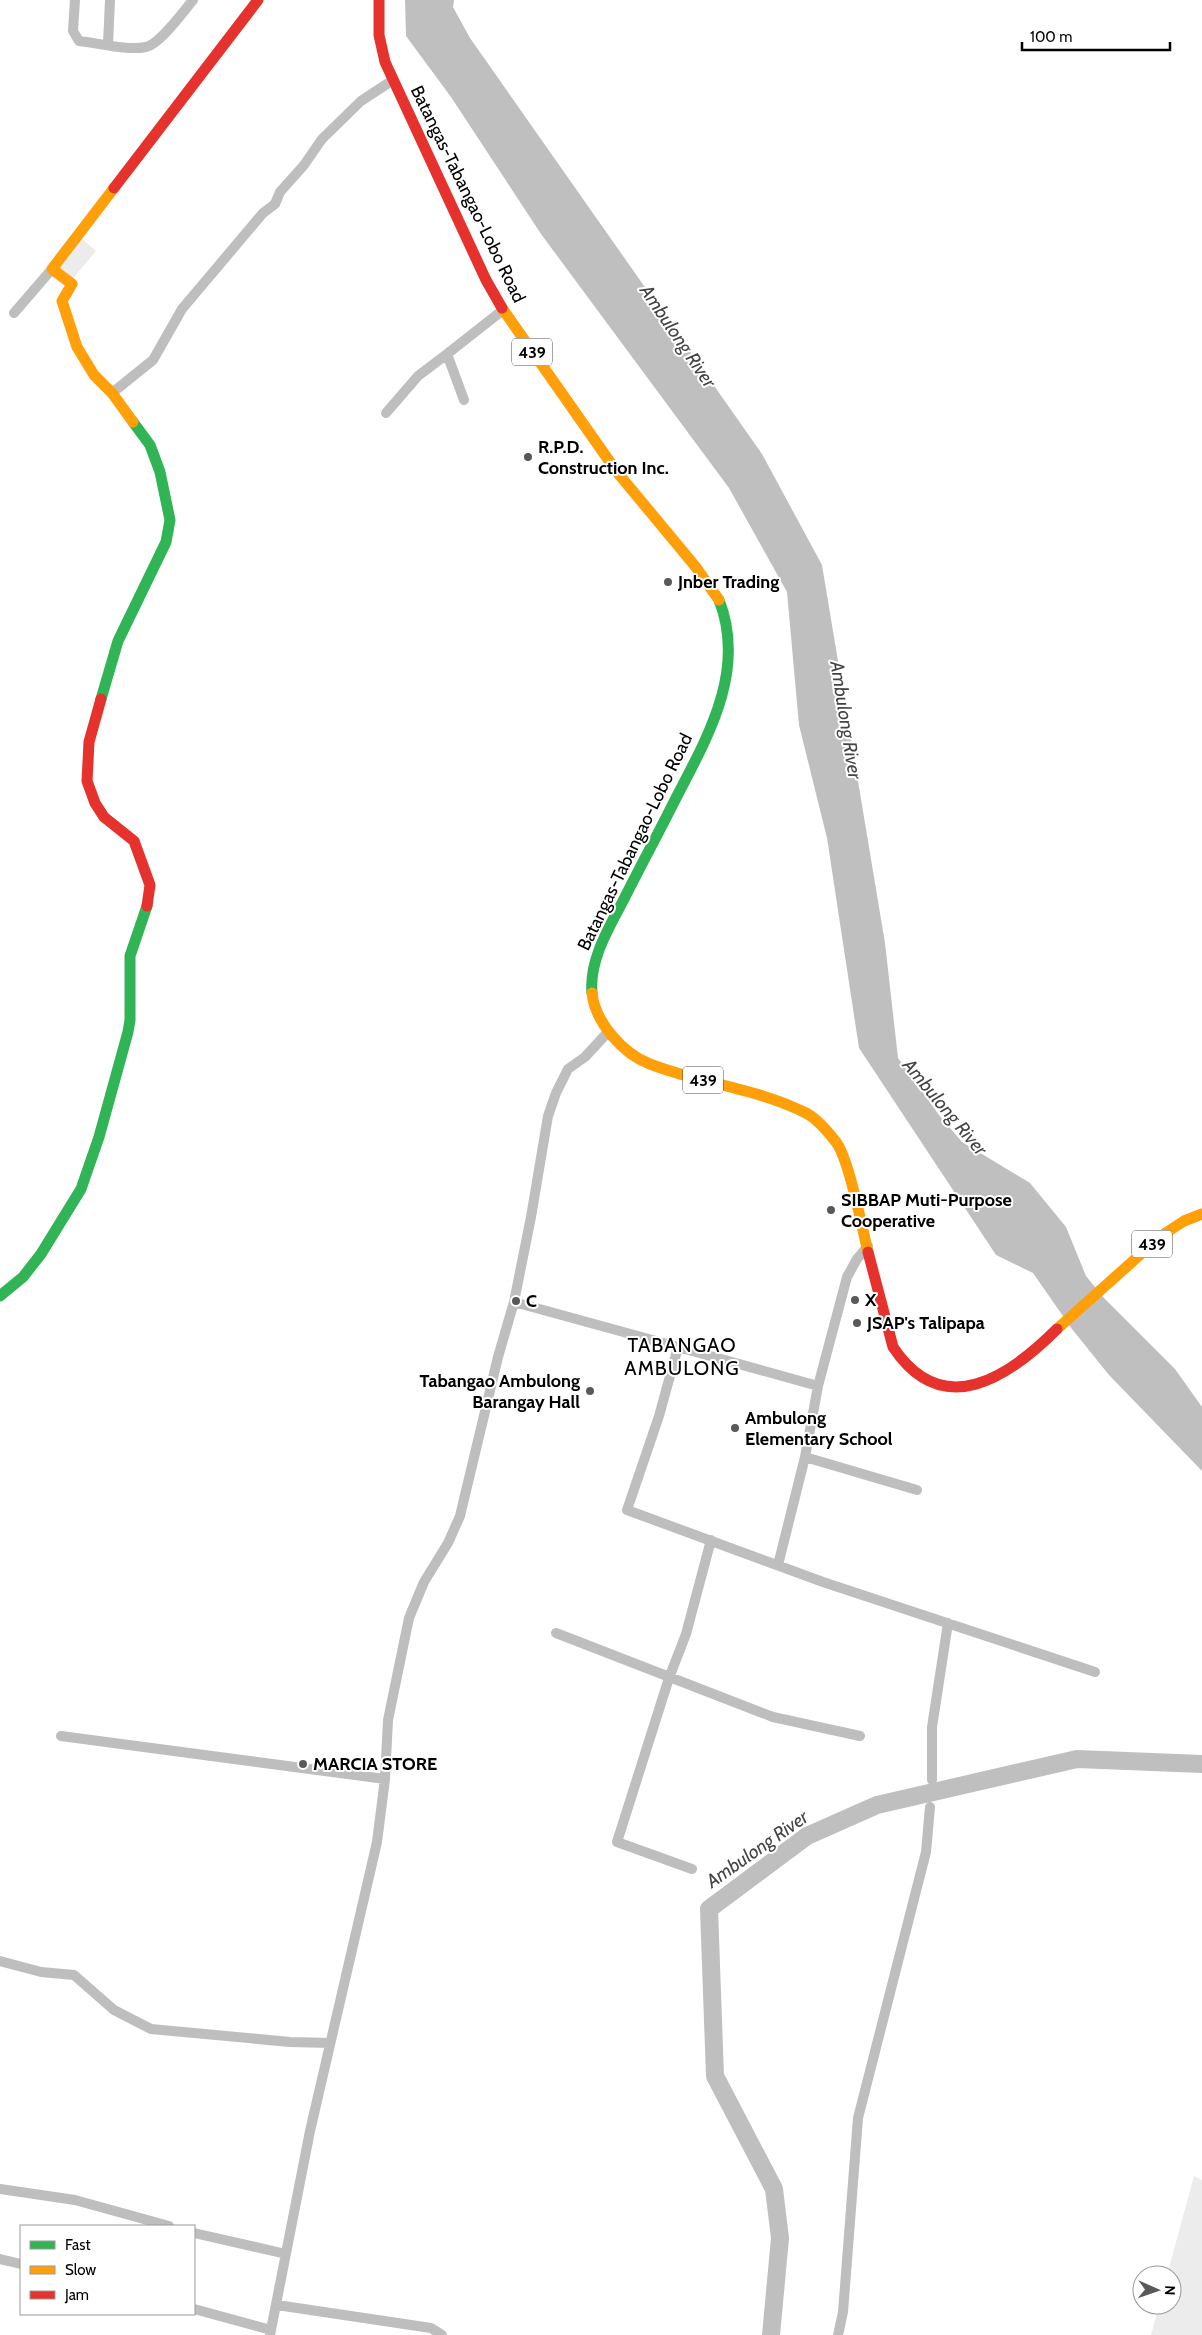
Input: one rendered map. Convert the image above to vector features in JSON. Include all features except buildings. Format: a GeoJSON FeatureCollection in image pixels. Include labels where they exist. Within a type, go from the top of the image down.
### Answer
{"type":"FeatureCollection","features":[{"type":"Feature","properties":{"kind":"main road"},"geometry":{"type":"LineString","coordinates":[[0,1296],[22,1277],[41,1254],[81,1189],[99,1137],[128,1032],[130,1020],[130,956],[147,908],[150,885],[134,841],[104,817],[87,781],[89,742],[118,641],[169,531],[167,500],[160,472],[150,445],[112,393],[94,375],[77,347],[62,301],[72,284],[52,269],[258,0]]}},
{"type":"Feature","properties":{"kind":"main road","name":"Batangas-Tabangao-Lobo Road"},"geometry":{"type":"LineString","coordinates":[[379,0],[378,35],[386,62],[486,280],[503,310],[617,472],[717,595],[726,618],[729,664],[719,710],[702,749],[616,914],[594,964],[591,978],[593,998],[608,1032],[618,1044],[648,1064],[760,1096],[808,1114],[837,1143],[844,1159],[894,1347],[900,1358],[919,1377],[937,1385],[978,1384],[993,1379],[1024,1360],[1106,1282],[1170,1228],[1185,1218],[1202,1214]]}},
{"type":"Feature","properties":{"kind":"street"},"geometry":{"type":"LineString","coordinates":[[75,0],[73,31],[79,41],[126,48],[147,47],[163,35],[193,0]]}},
{"type":"Feature","properties":{"kind":"street"},"geometry":{"type":"LineString","coordinates":[[108,44],[110,0]]}},
{"type":"Feature","properties":{"kind":"street"},"geometry":{"type":"LineString","coordinates":[[112,393],[153,360],[182,309],[263,213],[275,204],[280,192],[304,166],[322,139],[361,101],[393,80]]}},
{"type":"Feature","properties":{"kind":"street"},"geometry":{"type":"LineString","coordinates":[[14,313],[52,269]]}},
{"type":"Feature","properties":{"kind":"street"},"geometry":{"type":"LineString","coordinates":[[386,413],[418,376],[503,310]]}},
{"type":"Feature","properties":{"kind":"street"},"geometry":{"type":"LineString","coordinates":[[447,354],[464,400]]}},
{"type":"Feature","properties":{"kind":"street"},"geometry":{"type":"LineString","coordinates":[[195,2310],[270,2333],[330,2043],[377,1842],[386,1779],[388,1720],[409,1618],[424,1582],[448,1543],[460,1516],[498,1357],[514,1302],[535,1199],[548,1116],[556,1093],[568,1069],[585,1057],[608,1032]]}},
{"type":"Feature","properties":{"kind":"street"},"geometry":{"type":"LineString","coordinates":[[778,1565],[805,1457],[818,1386],[847,1277],[857,1259],[868,1246]]}},
{"type":"Feature","properties":{"kind":"street"},"geometry":{"type":"LineString","coordinates":[[514,1302],[818,1386]]}},
{"type":"Feature","properties":{"kind":"street"},"geometry":{"type":"LineString","coordinates":[[678,1347],[659,1416],[627,1510],[778,1565],[1095,1672]]}},
{"type":"Feature","properties":{"kind":"street"},"geometry":{"type":"LineString","coordinates":[[805,1457],[917,1490]]}},
{"type":"Feature","properties":{"kind":"street"},"geometry":{"type":"LineString","coordinates":[[692,1869],[617,1842],[669,1678],[686,1634],[711,1540]]}},
{"type":"Feature","properties":{"kind":"street"},"geometry":{"type":"LineString","coordinates":[[932,1780],[932,1728],[948,1623]]}},
{"type":"Feature","properties":{"kind":"street"},"geometry":{"type":"LineString","coordinates":[[556,1633],[773,1717],[860,1736]]}},
{"type":"Feature","properties":{"kind":"street"},"geometry":{"type":"LineString","coordinates":[[61,1736],[386,1779]]}},
{"type":"Feature","properties":{"kind":"street"},"geometry":{"type":"LineString","coordinates":[[838,2335],[843,2312],[858,2118],[926,1852],[930,1807]]}},
{"type":"Feature","properties":{"kind":"street"},"geometry":{"type":"LineString","coordinates":[[0,1961],[40,1972],[74,1975],[114,2010],[151,2029],[290,2042],[330,2043]]}},
{"type":"Feature","properties":{"kind":"street"},"geometry":{"type":"LineString","coordinates":[[0,2189],[75,2200],[165,2225]]}},
{"type":"Feature","properties":{"kind":"street"},"geometry":{"type":"LineString","coordinates":[[195,2233],[286,2254]]}},
{"type":"Feature","properties":{"kind":"street"},"geometry":{"type":"LineString","coordinates":[[0,2259],[20,2264]]}},
{"type":"Feature","properties":{"kind":"street"},"geometry":{"type":"LineString","coordinates":[[277,2305],[431,2328],[442,2335]]}},
{"type":"Feature","properties":{"kind":"shaded area"},"geometry":{"type":"Polygon","coordinates":[[[81,238],[96,251],[70,282],[55,269],[81,238]]]}},
{"type":"Feature","properties":{"kind":"shaded area"},"geometry":{"type":"Polygon","coordinates":[[[1194,2176],[1202,2180],[1202,2335],[1151,2335],[1156,2315],[1182,2315],[1182,2265],[1170,2265],[1194,2176]]]}},
{"type":"Feature","properties":{"kind":"water"},"geometry":{"type":"Polygon","coordinates":[[[405,0],[454,0],[453,7],[470,38],[762,454],[822,565],[885,943],[898,1058],[939,1115],[962,1142],[1030,1183],[1066,1227],[1086,1276],[1104,1298],[1175,1369],[1202,1407],[1202,1471],[1109,1375],[1072,1329],[1033,1273],[996,1255],[859,1048],[827,838],[799,725],[787,592],[729,488],[541,234],[451,97],[406,36],[405,0]]]}},
{"type":"Feature","properties":{"kind":"waterway","name":"Ambulong River"},"geometry":{"type":"LineString","coordinates":[[771,2335],[780,2238],[774,2189],[715,2076],[709,1909],[807,1836],[877,1805],[1077,1759],[1202,1764]]}},
{"type":"Feature","properties":{"kind":"traffic: fast"},"geometry":{"type":"LineString","coordinates":[[101,699],[118,641],[166,542],[170,520],[160,472],[150,445],[133,422]]}},
{"type":"Feature","properties":{"kind":"traffic: fast"},"geometry":{"type":"LineString","coordinates":[[592,993],[593,969],[606,934],[699,753],[720,703],[726,678],[728,652],[726,626],[719,600]]}},
{"type":"Feature","properties":{"kind":"traffic: fast"},"geometry":{"type":"LineString","coordinates":[[0,1296],[23,1277],[41,1254],[81,1189],[99,1137],[128,1032],[130,1020],[130,956],[147,906]]}},
{"type":"Feature","properties":{"kind":"traffic: slow"},"geometry":{"type":"LineString","coordinates":[[114,188],[52,269],[72,284],[62,301],[77,347],[94,375],[112,393],[133,422]]}},
{"type":"Feature","properties":{"kind":"traffic: slow"},"geometry":{"type":"LineString","coordinates":[[502,308],[617,472],[695,566],[719,600]]}},
{"type":"Feature","properties":{"kind":"traffic: slow"},"geometry":{"type":"LineString","coordinates":[[592,993],[599,1015],[612,1036],[630,1053],[640,1059],[669,1071],[768,1098],[806,1113],[818,1122],[836,1142],[846,1163],[868,1252]]}},
{"type":"Feature","properties":{"kind":"traffic: slow"},"geometry":{"type":"LineString","coordinates":[[1057,1329],[1161,1236],[1184,1221],[1202,1214]]}},
{"type":"Feature","properties":{"kind":"traffic: jam"},"geometry":{"type":"LineString","coordinates":[[114,188],[258,0]]}},
{"type":"Feature","properties":{"kind":"traffic: jam"},"geometry":{"type":"LineString","coordinates":[[379,0],[379,35],[385,62],[486,280],[502,308]]}},
{"type":"Feature","properties":{"kind":"traffic: jam"},"geometry":{"type":"LineString","coordinates":[[101,699],[89,742],[87,781],[95,803],[104,817],[134,841],[150,885],[147,906]]}},
{"type":"Feature","properties":{"kind":"traffic: jam"},"geometry":{"type":"LineString","coordinates":[[868,1252],[893,1347],[912,1370],[933,1383],[954,1387],[976,1384],[997,1376],[1018,1363],[1057,1329]]}},
{"type":"Feature","properties":{"kind":"place","name":"R.P.D. Construction Inc."},"geometry":{"type":"Point","coordinates":[528,457]}},
{"type":"Feature","properties":{"kind":"place","name":"Jnber Trading"},"geometry":{"type":"Point","coordinates":[668,582]}},
{"type":"Feature","properties":{"kind":"place","name":"SIBBAP Muti-Purpose Cooperative"},"geometry":{"type":"Point","coordinates":[831,1210]}},
{"type":"Feature","properties":{"kind":"place","name":"X"},"geometry":{"type":"Point","coordinates":[855,1300]}},
{"type":"Feature","properties":{"kind":"place","name":"C"},"geometry":{"type":"Point","coordinates":[516,1301]}},
{"type":"Feature","properties":{"kind":"place","name":"JSAP's Talipapa"},"geometry":{"type":"Point","coordinates":[857,1323]}},
{"type":"Feature","properties":{"kind":"place","name":"Tabangao Ambulong Barangay Hall"},"geometry":{"type":"Point","coordinates":[590,1391]}},
{"type":"Feature","properties":{"kind":"place","name":"Ambulong Elementary School"},"geometry":{"type":"Point","coordinates":[735,1428]}},
{"type":"Feature","properties":{"kind":"place","name":"MARCIA STORE"},"geometry":{"type":"Point","coordinates":[303,1764]}},
{"type":"Feature","properties":{"kind":"district","name":"TABANGAO AMBULONG"},"geometry":{"type":"Point","coordinates":[682,1356]}}]}
